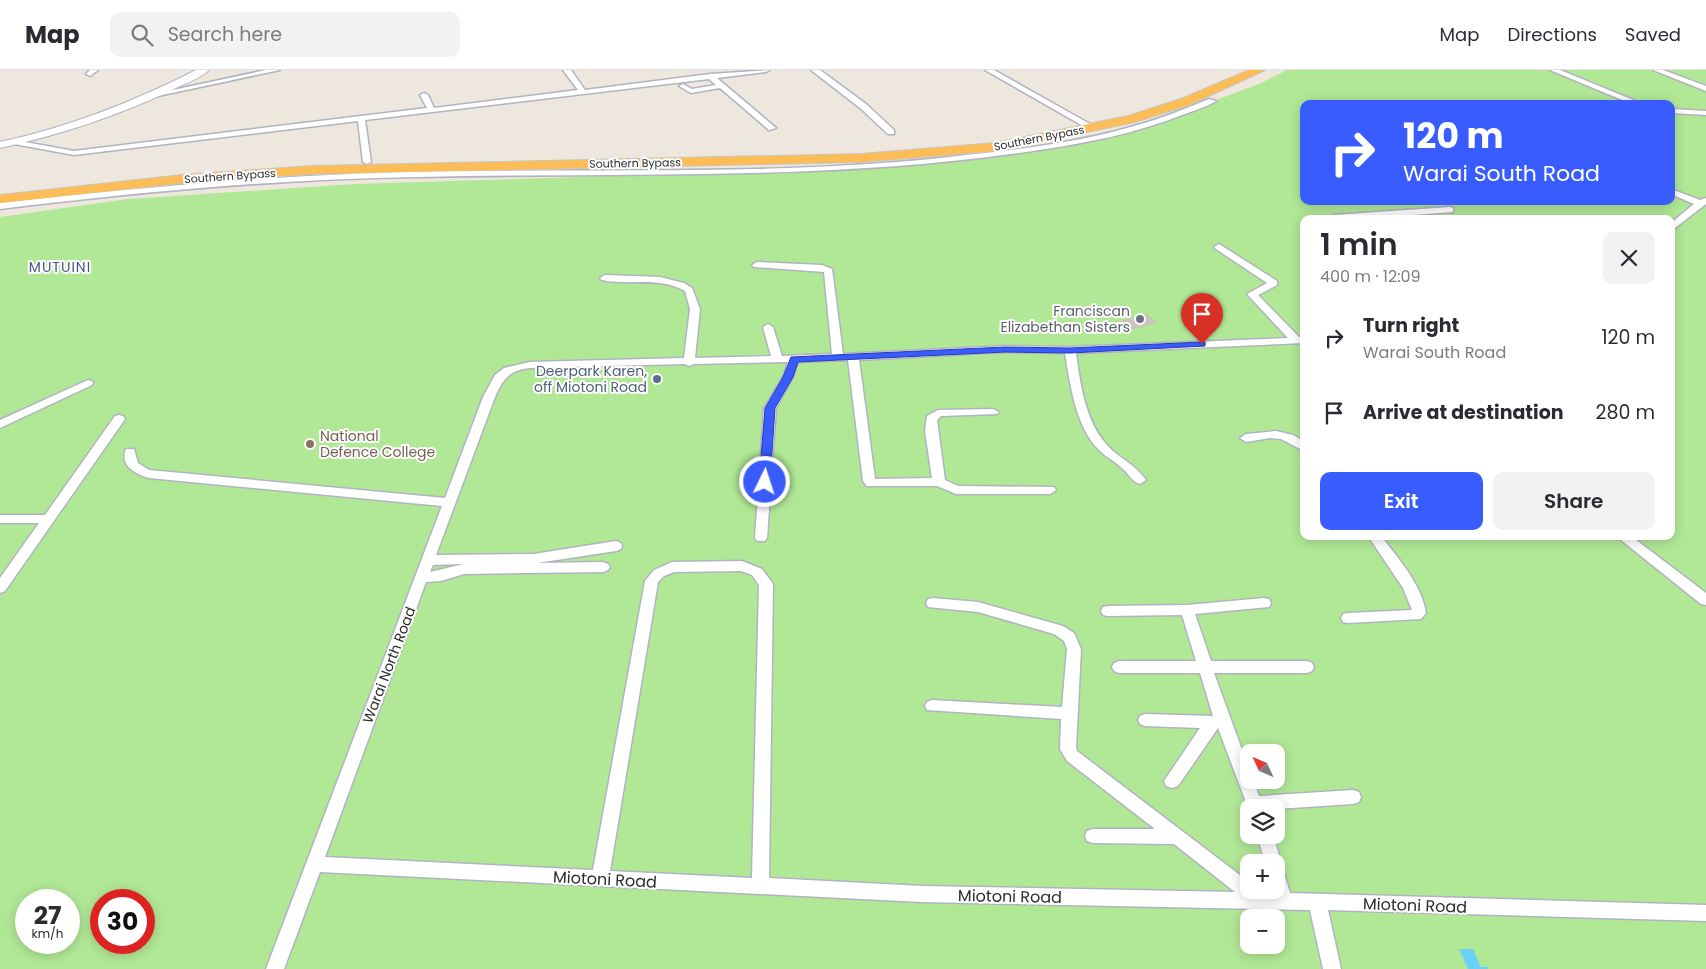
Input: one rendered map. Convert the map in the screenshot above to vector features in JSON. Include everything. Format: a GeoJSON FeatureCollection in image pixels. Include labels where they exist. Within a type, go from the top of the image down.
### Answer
{"type":"FeatureCollection","features":[{"type":"Feature","properties":{"kind":"highway","name":"Southern Bypass"},"geometry":{"type":"LineString","coordinates":[[0,193],[183,174],[314,164],[777,155],[905,150],[1024,136],[1086,124],[1155,104],[1242,70]]}},
{"type":"Feature","properties":{"kind":"highway","name":"Southern Bypass"},"geometry":{"type":"LineString","coordinates":[[0,199],[182,179],[310,170],[861,158],[986,148],[1065,134],[1130,119],[1185,102],[1259,70]]}},
{"type":"Feature","properties":{"kind":"main road"},"geometry":{"type":"LineString","coordinates":[[0,145],[80,125],[158,94],[204,70]]}},
{"type":"Feature","properties":{"kind":"street"},"geometry":{"type":"LineString","coordinates":[[158,94],[276,70]]}},
{"type":"Feature","properties":{"kind":"street"},"geometry":{"type":"LineString","coordinates":[[567,70],[583,92]]}},
{"type":"Feature","properties":{"kind":"street"},"geometry":{"type":"LineString","coordinates":[[14,142],[74,153],[744,71],[766,70]]}},
{"type":"Feature","properties":{"kind":"street"},"geometry":{"type":"LineString","coordinates":[[815,70],[863,106],[891,132]]}},
{"type":"Feature","properties":{"kind":"street"},"geometry":{"type":"LineString","coordinates":[[988,70],[1086,124]]}},
{"type":"Feature","properties":{"kind":"street"},"geometry":{"type":"LineString","coordinates":[[1554,70],[1629,100]]}},
{"type":"Feature","properties":{"kind":"street"},"geometry":{"type":"LineString","coordinates":[[1657,70],[1706,89]]}},
{"type":"Feature","properties":{"kind":"street"},"geometry":{"type":"LineString","coordinates":[[710,76],[772,128]]}},
{"type":"Feature","properties":{"kind":"street"},"geometry":{"type":"LineString","coordinates":[[683,86],[691,91],[721,86]]}},
{"type":"Feature","properties":{"kind":"street"},"geometry":{"type":"LineString","coordinates":[[424,94],[431,109]]}},
{"type":"Feature","properties":{"kind":"street"},"geometry":{"type":"LineString","coordinates":[[0,206],[169,188],[352,178],[472,173],[738,172],[916,164],[1042,148],[1105,136],[1160,121],[1212,101]]}},
{"type":"Feature","properties":{"kind":"street"},"geometry":{"type":"LineString","coordinates":[[1675,111],[1706,113]]}},
{"type":"Feature","properties":{"kind":"street"},"geometry":{"type":"LineString","coordinates":[[361,118],[367,162]]}},
{"type":"Feature","properties":{"kind":"street"},"geometry":{"type":"LineString","coordinates":[[1675,192],[1703,202]]}},
{"type":"Feature","properties":{"kind":"street"},"geometry":{"type":"LineString","coordinates":[[1675,225],[1703,202]]}},
{"type":"Feature","properties":{"kind":"street"},"geometry":{"type":"LineString","coordinates":[[1418,215],[1450,210]]}},
{"type":"Feature","properties":{"kind":"street"},"geometry":{"type":"LineString","coordinates":[[1219,247],[1274,283],[1252,294],[1300,340]]}},
{"type":"Feature","properties":{"kind":"street"},"geometry":{"type":"LineString","coordinates":[[758,265],[822,268],[829,271],[838,358]]}},
{"type":"Feature","properties":{"kind":"street"},"geometry":{"type":"LineString","coordinates":[[604,278],[667,281],[680,284],[689,290],[694,309],[689,363],[838,358],[1005,349],[1070,350],[1300,340]]}},
{"type":"Feature","properties":{"kind":"street"},"geometry":{"type":"LineString","coordinates":[[768,327],[778,360]]}},
{"type":"Feature","properties":{"kind":"street"},"geometry":{"type":"LineString","coordinates":[[1070,350],[1076,389],[1088,425],[1102,447],[1129,467],[1140,480]]}},
{"type":"Feature","properties":{"kind":"street"},"geometry":{"type":"LineString","coordinates":[[852,357],[869,481],[874,485],[939,482],[956,490],[1050,490]]}},
{"type":"Feature","properties":{"kind":"street"},"geometry":{"type":"LineString","coordinates":[[761,538],[770,408],[788,377],[794,359]]}},
{"type":"Feature","properties":{"kind":"street","name":"Warai North Road"},"geometry":{"type":"LineString","coordinates":[[275,969],[494,386],[504,372],[512,368],[530,365],[689,363]]}},
{"type":"Feature","properties":{"kind":"street"},"geometry":{"type":"LineString","coordinates":[[0,424],[88,383]]}},
{"type":"Feature","properties":{"kind":"street"},"geometry":{"type":"LineString","coordinates":[[939,482],[931,419],[938,413],[992,412]]}},
{"type":"Feature","properties":{"kind":"street"},"geometry":{"type":"LineString","coordinates":[[0,588],[119,420]]}},
{"type":"Feature","properties":{"kind":"street"},"geometry":{"type":"LineString","coordinates":[[1246,438],[1284,434],[1300,444]]}},
{"type":"Feature","properties":{"kind":"street"},"geometry":{"type":"LineString","coordinates":[[130,452],[132,465],[139,472],[149,474],[450,503]]}},
{"type":"Feature","properties":{"kind":"street"},"geometry":{"type":"LineString","coordinates":[[0,519],[49,519]]}},
{"type":"Feature","properties":{"kind":"street"},"geometry":{"type":"LineString","coordinates":[[1348,618],[1416,615],[1419,613],[1419,606],[1408,584],[1377,540]]}},
{"type":"Feature","properties":{"kind":"street"},"geometry":{"type":"LineString","coordinates":[[1627,540],[1706,600]]}},
{"type":"Feature","properties":{"kind":"street"},"geometry":{"type":"LineString","coordinates":[[428,560],[534,559],[616,546]]}},
{"type":"Feature","properties":{"kind":"street"},"geometry":{"type":"LineString","coordinates":[[600,879],[652,581],[659,573],[672,567],[742,566],[758,572],[766,584],[760,887]]}},
{"type":"Feature","properties":{"kind":"street"},"geometry":{"type":"LineString","coordinates":[[421,578],[441,576],[464,570],[603,567]]}},
{"type":"Feature","properties":{"kind":"street"},"geometry":{"type":"LineString","coordinates":[[933,603],[978,607],[1058,630],[1068,635],[1074,649],[1068,749],[1072,756],[1260,901]]}},
{"type":"Feature","properties":{"kind":"street"},"geometry":{"type":"LineString","coordinates":[[1108,611],[1186,610],[1264,603]]}},
{"type":"Feature","properties":{"kind":"street"},"geometry":{"type":"LineString","coordinates":[[1186,610],[1205,667],[1218,722],[1252,799]]}},
{"type":"Feature","properties":{"kind":"street"},"geometry":{"type":"LineString","coordinates":[[1119,667],[1307,666]]}},
{"type":"Feature","properties":{"kind":"street"},"geometry":{"type":"LineString","coordinates":[[932,706],[1069,713]]}},
{"type":"Feature","properties":{"kind":"street"},"geometry":{"type":"LineString","coordinates":[[1145,720],[1218,722]]}},
{"type":"Feature","properties":{"kind":"street"},"geometry":{"type":"LineString","coordinates":[[1172,781],[1218,722]]}},
{"type":"Feature","properties":{"kind":"street"},"geometry":{"type":"LineString","coordinates":[[1285,803],[1353,797]]}},
{"type":"Feature","properties":{"kind":"street"},"geometry":{"type":"LineString","coordinates":[[1093,836],[1177,838]]}},
{"type":"Feature","properties":{"kind":"street","name":"Miotoni Road"},"geometry":{"type":"LineString","coordinates":[[314,864],[922,894],[1317,902],[1706,913]]}},
{"type":"Feature","properties":{"kind":"street"},"geometry":{"type":"LineString","coordinates":[[1317,902],[1332,969]]}},
{"type":"Feature","properties":{"kind":"green space"},"geometry":{"type":"Polygon","coordinates":[[[1287,70],[1706,70],[1706,969],[0,969],[0,217],[128,199],[355,184],[580,177],[949,161],[1042,149],[1127,131],[1259,84],[1287,70]]]}},
{"type":"Feature","properties":{"kind":"water"},"geometry":{"type":"Polygon","coordinates":[[[1459,949],[1473,949],[1481,967],[1488,967],[1488,969],[1468,969],[1459,949]]]}},
{"type":"Feature","properties":{"kind":"building","name":"Franciscan Elizabethan Sisters"},"geometry":{"type":"Polygon","coordinates":[[[1147,314],[1157,323],[1118,333],[1108,324],[1147,314]]]}},
{"type":"Feature","properties":{"kind":"place","name":"Franciscan Elizabethan Sisters"},"geometry":{"type":"Point","coordinates":[1140,319]}},
{"type":"Feature","properties":{"kind":"place","name":"Deerpark Karen, off Miotoni Road"},"geometry":{"type":"Point","coordinates":[657,379]}},
{"type":"Feature","properties":{"kind":"place","name":"National Defence College"},"geometry":{"type":"Point","coordinates":[310,444]}},
{"type":"Feature","properties":{"kind":"district","name":"MUTUINI"},"geometry":{"type":"Point","coordinates":[60,267]}},
{"type":"Feature","properties":{"kind":"route"},"geometry":{"type":"LineString","coordinates":[[765,482],[770,408],[775,396],[788,377],[794,359],[1005,349],[1070,350],[1202,344]]}}]}
